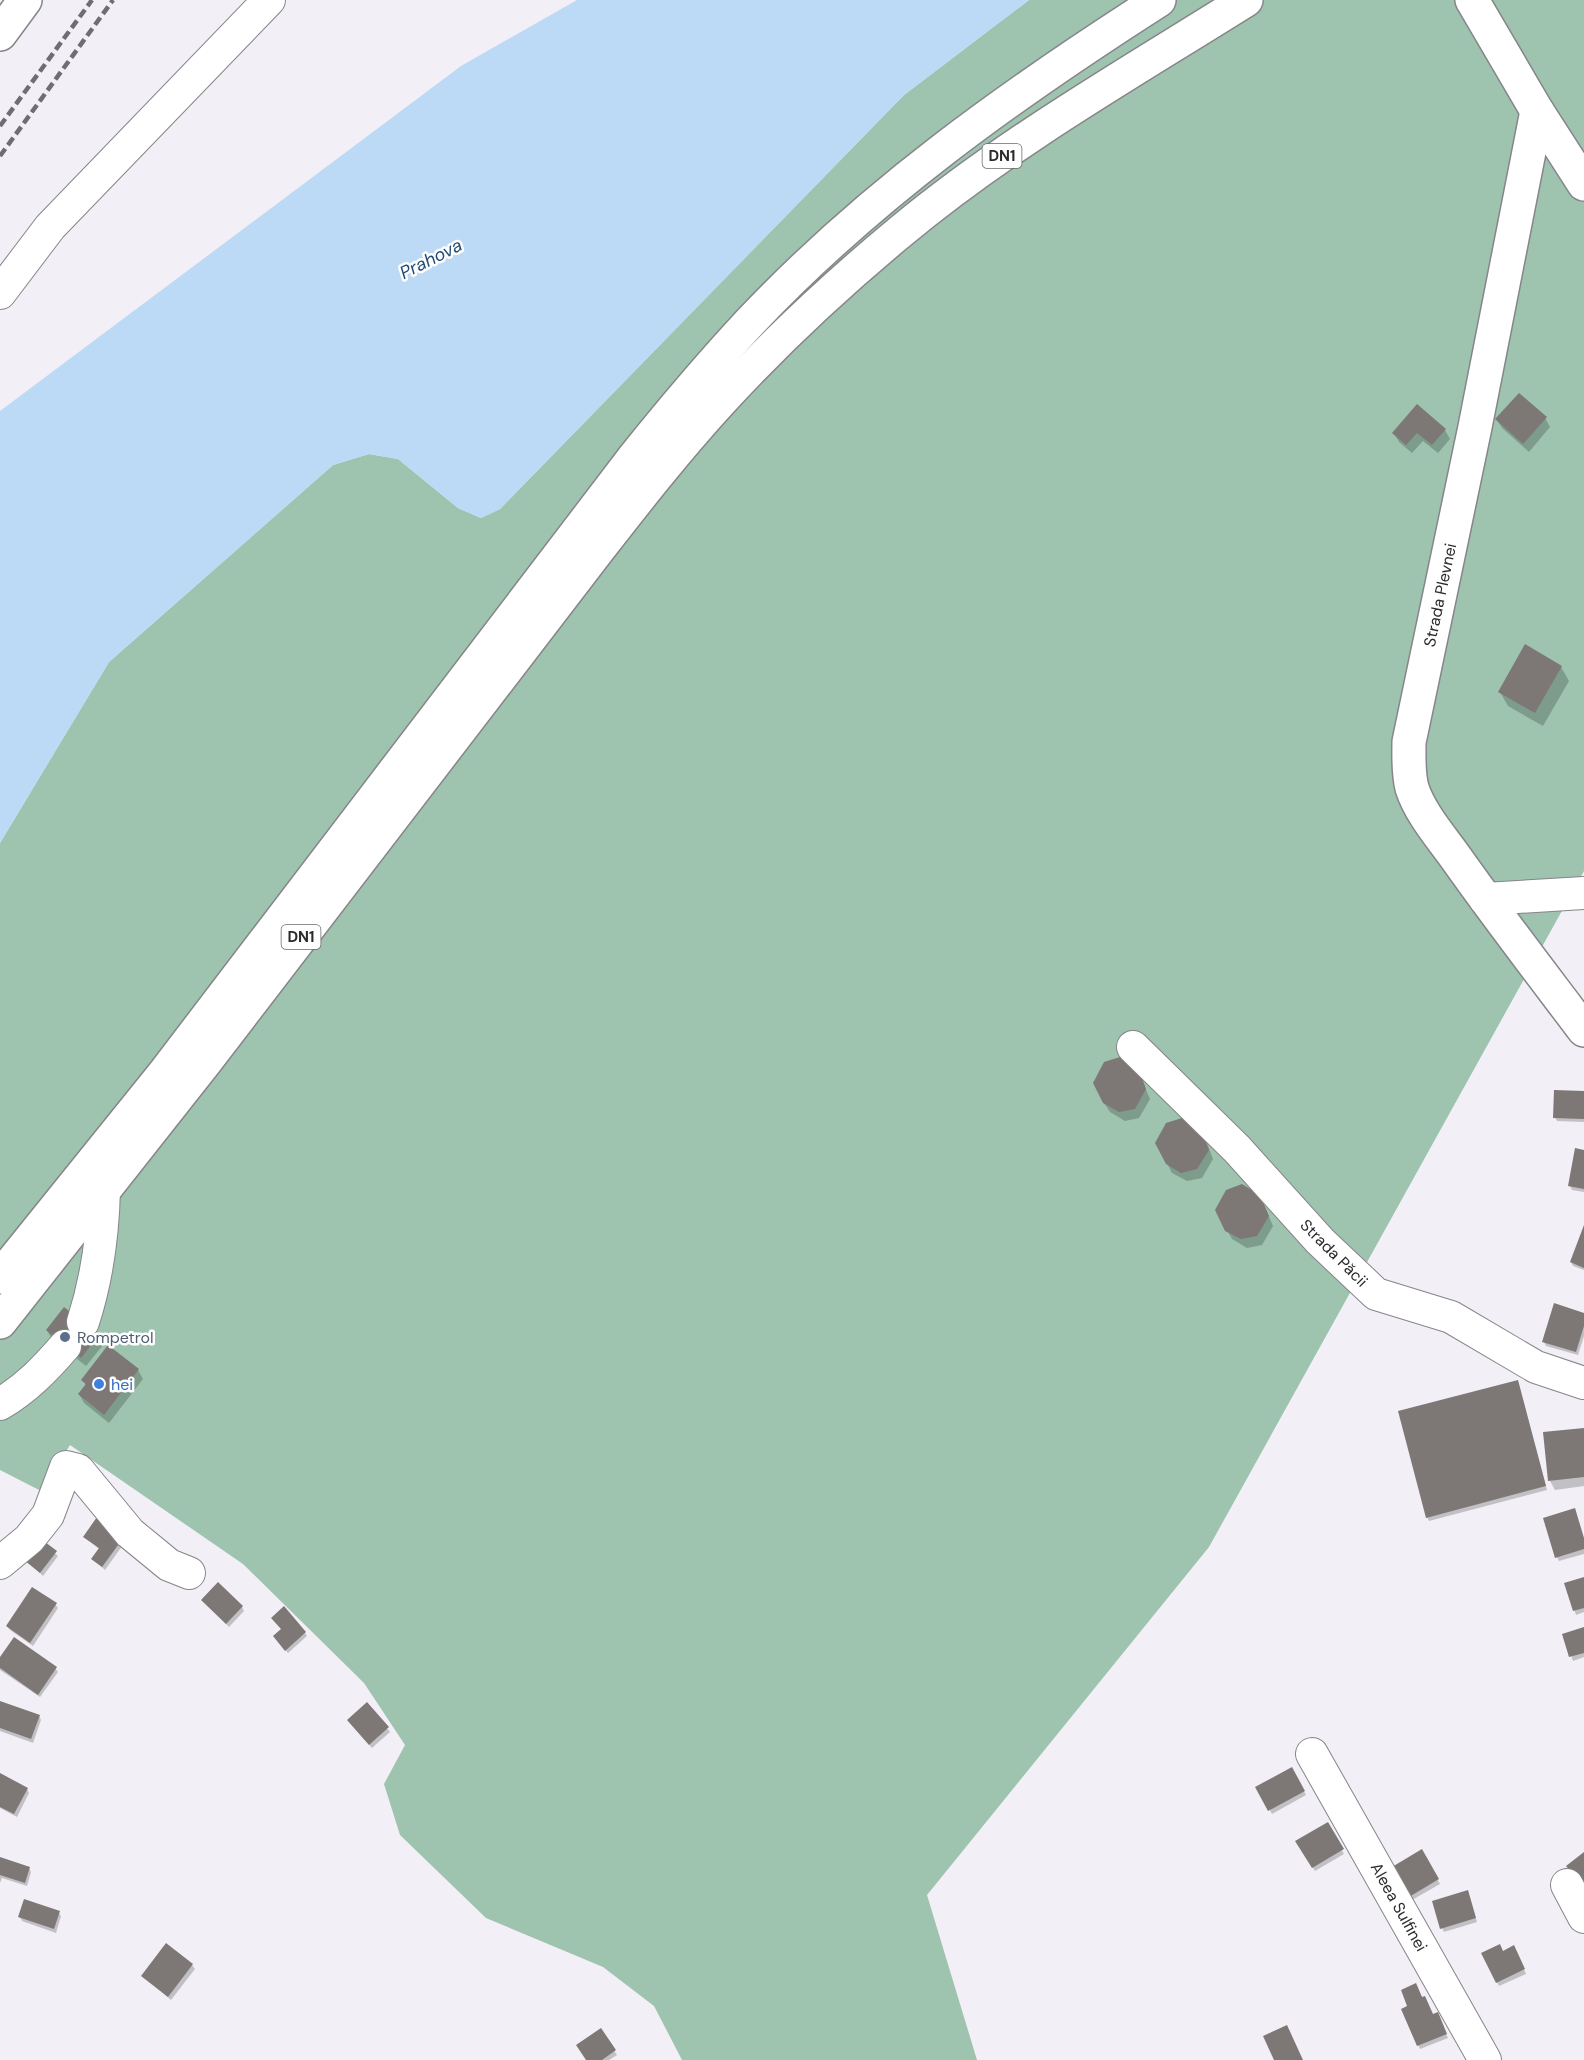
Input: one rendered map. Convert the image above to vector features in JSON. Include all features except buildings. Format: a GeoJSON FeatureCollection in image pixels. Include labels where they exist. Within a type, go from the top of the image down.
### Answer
{"type":"FeatureCollection","features":[{"type":"Feature","properties":{"kind":"main road"},"geometry":{"type":"LineString","coordinates":[[0,34],[25,0]]}},
{"type":"Feature","properties":{"kind":"main road","name":"DN1"},"geometry":{"type":"LineString","coordinates":[[0,1277],[166,1071],[635,456],[744,329],[847,229],[926,163],[978,122],[1076,53],[1159,0]]}},
{"type":"Feature","properties":{"kind":"main road","name":"DN1"},"geometry":{"type":"LineString","coordinates":[[0,1322],[206,1061],[598,550],[658,474],[719,404],[817,304],[929,209],[1028,136],[1246,0]]}},
{"type":"Feature","properties":{"kind":"main road"},"geometry":{"type":"LineString","coordinates":[[1472,0],[1537,111],[1584,184]]}},
{"type":"Feature","properties":{"kind":"main road","name":"Strada Plevnei"},"geometry":{"type":"LineString","coordinates":[[1537,111],[1473,438],[1409,742],[1409,766],[1413,789],[1429,819],[1485,899],[1584,1030]]}},
{"type":"Feature","properties":{"kind":"street"},"geometry":{"type":"LineString","coordinates":[[0,293],[50,227],[270,0]]}},
{"type":"Feature","properties":{"kind":"street"},"geometry":{"type":"LineString","coordinates":[[1485,899],[1584,893]]}},
{"type":"Feature","properties":{"kind":"street","name":"Strada Păcii"},"geometry":{"type":"LineString","coordinates":[[1133,1047],[1237,1149],[1320,1241],[1376,1294],[1451,1317],[1536,1367],[1584,1383]]}},
{"type":"Feature","properties":{"kind":"street"},"geometry":{"type":"LineString","coordinates":[[0,1404],[42,1373],[74,1334],[93,1293],[103,1227],[104,1189]]}},
{"type":"Feature","properties":{"kind":"street"},"geometry":{"type":"LineString","coordinates":[[0,1563],[29,1539],[48,1515],[66,1467],[78,1470],[130,1533],[169,1565],[189,1573]]}},
{"type":"Feature","properties":{"kind":"street","name":"Aleea Sulfinei"},"geometry":{"type":"LineString","coordinates":[[1312,1754],[1485,2060]]}},
{"type":"Feature","properties":{"kind":"street"},"geometry":{"type":"LineString","coordinates":[[1567,1885],[1584,1917]]}},
{"type":"Feature","properties":{"kind":"green space"},"geometry":{"type":"Polygon","coordinates":[[[1029,0],[1584,0],[1584,871],[1209,1547],[927,1895],[977,2060],[682,2060],[654,2006],[603,1967],[486,1918],[400,1835],[384,1784],[405,1745],[364,1683],[243,1564],[70,1445],[41,1491],[0,1470],[0,843],[109,662],[333,465],[369,454],[398,459],[458,508],[481,518],[500,509],[904,95],[1029,0]]]}},
{"type":"Feature","properties":{"kind":"water","name":"Prahova"},"geometry":{"type":"Polygon","coordinates":[[[577,0],[1029,0],[904,95],[500,509],[481,518],[458,508],[398,459],[369,454],[333,465],[109,662],[0,843],[0,411],[461,66],[577,0]]]}},
{"type":"Feature","properties":{"kind":"railway"},"geometry":{"type":"LineString","coordinates":[[0,126],[92,0]]}},
{"type":"Feature","properties":{"kind":"railway"},"geometry":{"type":"LineString","coordinates":[[0,156],[113,0]]}},
{"type":"Feature","properties":{"kind":"place","name":"Rompetrol"},"geometry":{"type":"Point","coordinates":[65,1337]}},
{"type":"Feature","properties":{"kind":"place","name":"hei"},"geometry":{"type":"Point","coordinates":[99,1384]}}]}
